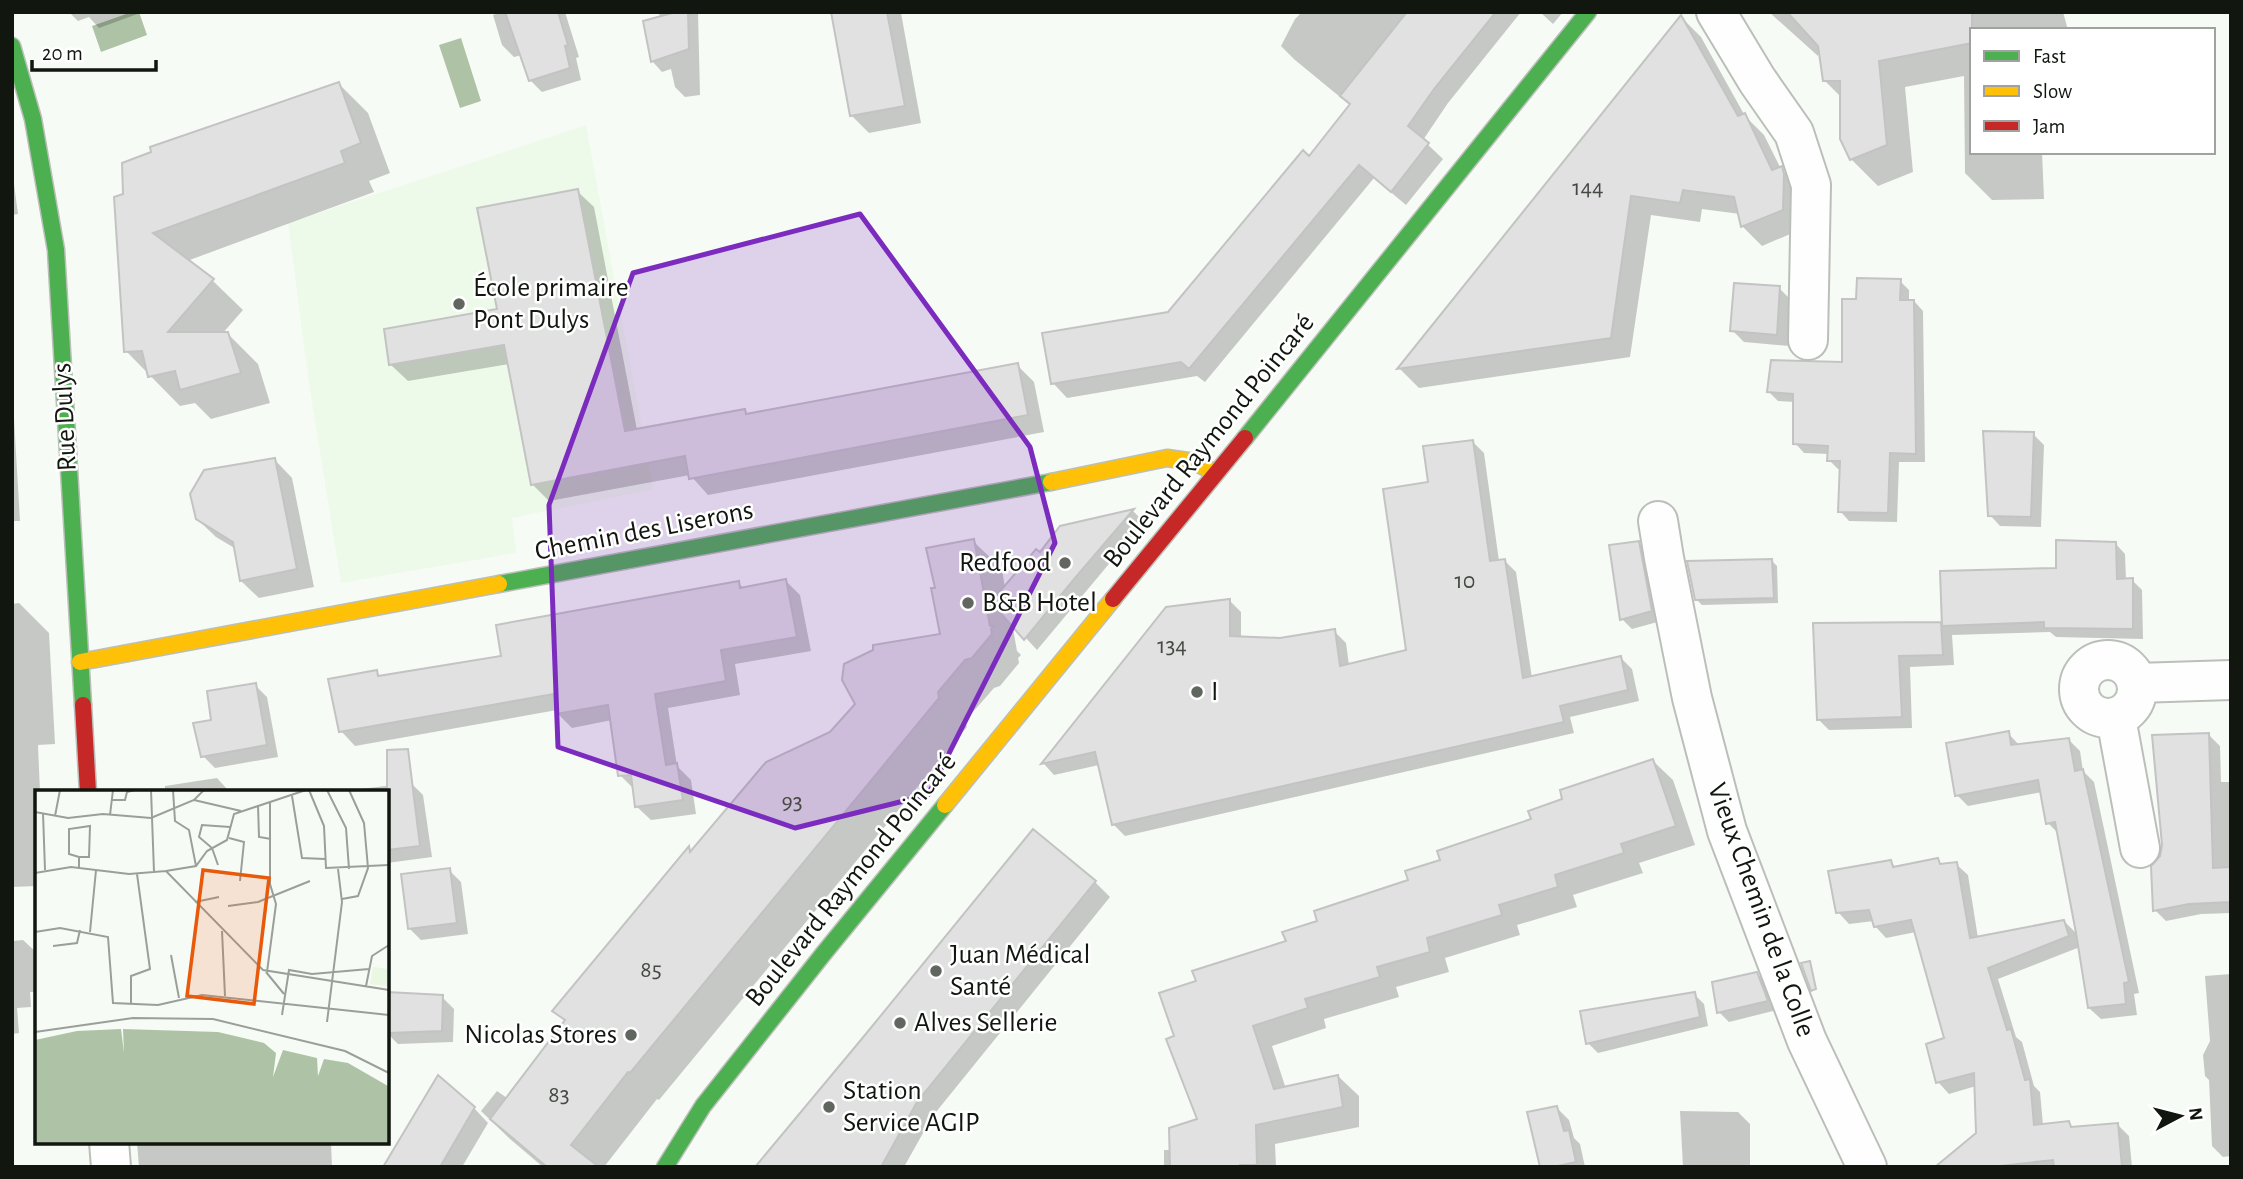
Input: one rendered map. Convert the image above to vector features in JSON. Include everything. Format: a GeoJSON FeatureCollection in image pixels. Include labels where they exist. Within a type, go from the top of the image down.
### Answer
{"type":"FeatureCollection","features":[{"type":"Feature","properties":{"kind":"street","name":"Boulevard Raymond Poincaré"},"geometry":{"type":"LineString","coordinates":[[665,1167],[703,1106],[824,953],[1355,304],[1588,12]]}},
{"type":"Feature","properties":{"kind":"street"},"geometry":{"type":"LineString","coordinates":[[1716,12],[1757,80],[1794,133],[1811,185],[1808,340]]}},
{"type":"Feature","properties":{"kind":"street","name":"Rue Dulys"},"geometry":{"type":"LineString","coordinates":[[12,46],[33,119],[56,250],[88,790]]}},
{"type":"Feature","properties":{"kind":"street","name":"Chemin des Liserons"},"geometry":{"type":"LineString","coordinates":[[80,662],[1031,486],[1167,458],[1195,462],[1215,473]]}},
{"type":"Feature","properties":{"kind":"street","name":"Vieux Chemin de la Colle"},"geometry":{"type":"LineString","coordinates":[[1658,521],[1692,698],[1727,831],[1807,1041],[1867,1167]]}},
{"type":"Feature","properties":{"kind":"street"},"geometry":{"type":"LineString","coordinates":[[2106,660],[2123,663],[2131,670],[2137,682],[2137,696],[2129,711],[2116,718],[2107,719],[2096,715],[2081,702],[2079,683],[2085,671],[2093,664],[2106,660]]}},
{"type":"Feature","properties":{"kind":"street"},"geometry":{"type":"LineString","coordinates":[[2137,682],[2231,680]]}},
{"type":"Feature","properties":{"kind":"street"},"geometry":{"type":"LineString","coordinates":[[2116,718],[2140,848]]}},
{"type":"Feature","properties":{"kind":"street"},"geometry":{"type":"LineString","coordinates":[[109,1144],[110,1167]]}},
{"type":"Feature","properties":{"kind":"highlighted area"},"geometry":{"type":"Polygon","coordinates":[[[860,214],[1030,447],[1055,543],[928,795],[795,828],[558,747],[549,505],[633,273],[860,214]]]}},
{"type":"Feature","properties":{"kind":"shaded area"},"geometry":{"type":"Polygon","coordinates":[[[139,12],[147,35],[101,52],[92,26],[139,12]]]}},
{"type":"Feature","properties":{"kind":"shaded area"},"geometry":{"type":"Polygon","coordinates":[[[461,38],[481,101],[460,108],[439,45],[461,38]]]}},
{"type":"Feature","properties":{"kind":"shaded area","name":"École primaire Pont Dulys"},"geometry":{"type":"Polygon","coordinates":[[[586,125],[653,489],[512,518],[516,553],[341,583],[309,384],[288,223],[586,125]]]}},
{"type":"Feature","properties":{"kind":"building"},"geometry":{"type":"Polygon","coordinates":[[[505,12],[558,12],[568,45],[565,46],[570,68],[529,81],[505,12]]]}},
{"type":"Feature","properties":{"kind":"building"},"geometry":{"type":"Polygon","coordinates":[[[676,12],[688,12],[689,49],[651,62],[643,21],[676,12]]]}},
{"type":"Feature","properties":{"kind":"building"},"geometry":{"type":"Polygon","coordinates":[[[831,12],[887,12],[905,106],[850,116],[831,12]]]}},
{"type":"Feature","properties":{"kind":"building"},"geometry":{"type":"Polygon","coordinates":[[[1407,12],[1496,12],[1408,126],[1429,143],[1391,192],[1359,165],[1189,369],[1181,362],[1051,384],[1042,333],[1168,312],[1303,150],[1309,156],[1350,104],[1340,96],[1407,12]]]}},
{"type":"Feature","properties":{"kind":"building"},"geometry":{"type":"Polygon","coordinates":[[[1787,12],[1972,12],[1970,43],[1879,61],[1887,145],[1850,160],[1840,139],[1840,81],[1823,81],[1818,46],[1787,12]]]}},
{"type":"Feature","properties":{"kind":"building"},"geometry":{"type":"Polygon","coordinates":[[[1681,15],[1738,116],[1745,113],[1772,170],[1782,166],[1783,210],[1741,227],[1734,197],[1683,190],[1680,203],[1631,196],[1611,338],[1397,369],[1681,15]]]}},
{"type":"Feature","properties":{"kind":"building"},"geometry":{"type":"Polygon","coordinates":[[[339,82],[361,143],[341,151],[345,163],[153,233],[214,279],[168,332],[228,332],[241,373],[180,390],[175,371],[148,377],[142,351],[124,352],[114,197],[123,194],[122,163],[151,152],[150,147],[339,82]]]}},
{"type":"Feature","properties":{"kind":"building"},"geometry":{"type":"Polygon","coordinates":[[[578,189],[625,431],[745,409],[746,414],[1018,363],[1028,415],[689,479],[685,456],[531,485],[504,345],[389,365],[384,329],[497,309],[477,208],[578,189]]]}},
{"type":"Feature","properties":{"kind":"building"},"geometry":{"type":"Polygon","coordinates":[[[1857,278],[1901,279],[1900,300],[1914,300],[1916,454],[1890,453],[1888,513],[1838,512],[1840,461],[1827,461],[1828,446],[1793,444],[1793,394],[1767,392],[1771,360],[1842,362],[1842,299],[1856,299],[1857,278]]]}},
{"type":"Feature","properties":{"kind":"building"},"geometry":{"type":"Polygon","coordinates":[[[1734,283],[1780,286],[1777,335],[1730,331],[1734,283]]]}},
{"type":"Feature","properties":{"kind":"building"},"geometry":{"type":"Polygon","coordinates":[[[1983,431],[2034,432],[2031,517],[1988,516],[1983,431]]]}},
{"type":"Feature","properties":{"kind":"building"},"geometry":{"type":"Polygon","coordinates":[[[1473,440],[1490,561],[1505,559],[1523,678],[1621,656],[1628,690],[1560,706],[1564,722],[1112,825],[1095,752],[1041,764],[1166,607],[1230,599],[1230,636],[1280,638],[1335,629],[1340,666],[1406,650],[1383,489],[1428,482],[1423,446],[1473,440]]]}},
{"type":"Feature","properties":{"kind":"building"},"geometry":{"type":"Polygon","coordinates":[[[275,458],[297,569],[240,581],[233,542],[196,519],[190,494],[204,470],[275,458]]]}},
{"type":"Feature","properties":{"kind":"building"},"geometry":{"type":"Polygon","coordinates":[[[1134,509],[1024,640],[991,602],[1036,549],[1040,552],[1060,526],[1134,509]]]}},
{"type":"Feature","properties":{"kind":"building"},"geometry":{"type":"Polygon","coordinates":[[[974,539],[990,626],[994,626],[991,629],[992,634],[938,692],[939,698],[630,1073],[628,1072],[571,1145],[599,1167],[547,1167],[490,1119],[565,1020],[552,1011],[689,846],[690,852],[766,762],[830,732],[855,704],[842,680],[844,664],[873,650],[873,645],[940,634],[931,588],[935,588],[926,548],[974,539]]]}},
{"type":"Feature","properties":{"kind":"building"},"geometry":{"type":"Polygon","coordinates":[[[2056,540],[2116,542],[2117,579],[2133,578],[2133,629],[2044,628],[2044,622],[1942,626],[1940,571],[2056,568],[2056,540]]]}},
{"type":"Feature","properties":{"kind":"building"},"geometry":{"type":"Polygon","coordinates":[[[1639,541],[1652,611],[1620,620],[1609,545],[1639,541]]]}},
{"type":"Feature","properties":{"kind":"building"},"geometry":{"type":"Polygon","coordinates":[[[1772,559],[1774,598],[1695,600],[1687,561],[1772,559]]]}},
{"type":"Feature","properties":{"kind":"building"},"geometry":{"type":"Polygon","coordinates":[[[786,579],[797,637],[721,650],[726,681],[655,694],[666,765],[677,763],[683,800],[635,807],[631,775],[618,776],[608,705],[556,714],[554,694],[339,732],[328,679],[377,670],[378,676],[501,656],[496,625],[739,581],[740,588],[786,579]]]}},
{"type":"Feature","properties":{"kind":"building"},"geometry":{"type":"Polygon","coordinates":[[[1941,622],[1943,655],[1899,656],[1902,717],[1817,720],[1813,623],[1941,622]]]}},
{"type":"Feature","properties":{"kind":"building"},"geometry":{"type":"Polygon","coordinates":[[[256,683],[267,745],[201,757],[193,723],[211,720],[207,691],[256,683]]]}},
{"type":"Feature","properties":{"kind":"building"},"geometry":{"type":"Polygon","coordinates":[[[2009,731],[2011,745],[2069,738],[2075,771],[2083,769],[2129,982],[2124,983],[2126,1004],[2088,1008],[2055,822],[2046,824],[2038,780],[1955,796],[1946,743],[2009,731]]]}},
{"type":"Feature","properties":{"kind":"building"},"geometry":{"type":"Polygon","coordinates":[[[2209,733],[2213,868],[2231,867],[2231,902],[2189,904],[2153,911],[2151,866],[2160,856],[2162,845],[2152,735],[2209,733]]]}},
{"type":"Feature","properties":{"kind":"building"},"geometry":{"type":"Polygon","coordinates":[[[408,749],[420,846],[388,850],[387,750],[408,749]]]}},
{"type":"Feature","properties":{"kind":"building"},"geometry":{"type":"Polygon","coordinates":[[[1653,759],[1676,826],[1621,844],[1624,853],[1555,875],[1558,887],[1499,905],[1502,915],[1427,938],[1430,952],[1377,967],[1380,977],[1305,999],[1308,1008],[1253,1026],[1274,1089],[1338,1075],[1343,1107],[1256,1125],[1257,1165],[1170,1167],[1169,1128],[1197,1119],[1166,1039],[1174,1036],[1159,993],[1196,981],[1192,971],[1286,941],[1282,932],[1317,921],[1314,911],[1408,880],[1405,871],[1440,860],[1437,851],[1531,819],[1528,811],[1562,799],[1560,790],[1653,759]]]}},
{"type":"Feature","properties":{"kind":"building"},"geometry":{"type":"Polygon","coordinates":[[[1033,829],[1096,881],[917,1102],[881,1167],[755,1167],[865,1035],[1033,829]]]}},
{"type":"Feature","properties":{"kind":"building"},"geometry":{"type":"Polygon","coordinates":[[[1938,858],[1940,864],[1957,862],[1970,938],[2064,920],[2069,936],[1988,968],[2007,1030],[2011,1029],[2025,1080],[2030,1079],[2034,1125],[2069,1121],[2071,1127],[2118,1123],[2122,1167],[2054,1167],[2053,1160],[1991,1167],[1935,1167],[1976,1133],[1974,1073],[1936,1083],[1926,1044],[1944,1038],[1911,920],[1874,927],[1869,910],[1836,913],[1828,871],[1891,860],[1893,867],[1938,858]]]}},
{"type":"Feature","properties":{"kind":"building"},"geometry":{"type":"Polygon","coordinates":[[[450,868],[457,923],[408,929],[401,874],[450,868]]]}},
{"type":"Feature","properties":{"kind":"building"},"geometry":{"type":"Polygon","coordinates":[[[1810,961],[1816,989],[1811,991],[1801,963],[1810,961]]]}},
{"type":"Feature","properties":{"kind":"building"},"geometry":{"type":"Polygon","coordinates":[[[1757,972],[1768,1001],[1717,1013],[1712,982],[1757,972]]]}},
{"type":"Feature","properties":{"kind":"building"},"geometry":{"type":"Polygon","coordinates":[[[388,992],[443,995],[442,1031],[388,1033],[388,992]]]}},
{"type":"Feature","properties":{"kind":"building"},"geometry":{"type":"Polygon","coordinates":[[[1695,992],[1700,1017],[1586,1044],[1580,1011],[1695,992]]]}},
{"type":"Feature","properties":{"kind":"building"},"geometry":{"type":"Polygon","coordinates":[[[438,1075],[475,1107],[440,1167],[383,1167],[438,1075]]]}},
{"type":"Feature","properties":{"kind":"building"},"geometry":{"type":"Polygon","coordinates":[[[1557,1106],[1564,1131],[1569,1130],[1576,1162],[1540,1167],[1527,1112],[1557,1106]]]}},
{"type":"Feature","properties":{"kind":"traffic: fast"},"geometry":{"type":"LineString","coordinates":[[1245,438],[1588,12]]}},
{"type":"Feature","properties":{"kind":"traffic: fast"},"geometry":{"type":"LineString","coordinates":[[12,46],[33,119],[56,250],[83,705]]}},
{"type":"Feature","properties":{"kind":"traffic: fast"},"geometry":{"type":"LineString","coordinates":[[499,584],[1051,482]]}},
{"type":"Feature","properties":{"kind":"traffic: fast"},"geometry":{"type":"LineString","coordinates":[[665,1167],[703,1106],[945,805]]}},
{"type":"Feature","properties":{"kind":"traffic: slow"},"geometry":{"type":"LineString","coordinates":[[1051,482],[1167,458],[1195,462],[1215,473]]}},
{"type":"Feature","properties":{"kind":"traffic: slow"},"geometry":{"type":"LineString","coordinates":[[80,662],[499,584]]}},
{"type":"Feature","properties":{"kind":"traffic: slow"},"geometry":{"type":"LineString","coordinates":[[945,805],[1113,599]]}},
{"type":"Feature","properties":{"kind":"traffic: jam"},"geometry":{"type":"LineString","coordinates":[[1113,599],[1245,438]]}},
{"type":"Feature","properties":{"kind":"traffic: jam"},"geometry":{"type":"LineString","coordinates":[[83,705],[88,790]]}},
{"type":"Feature","properties":{"kind":"place","name":"École primaire Pont Dulys"},"geometry":{"type":"Point","coordinates":[459,304]}},
{"type":"Feature","properties":{"kind":"place","name":"Redfood"},"geometry":{"type":"Point","coordinates":[1065,563]}},
{"type":"Feature","properties":{"kind":"place","name":"B&B Hotel"},"geometry":{"type":"Point","coordinates":[968,603]}},
{"type":"Feature","properties":{"kind":"place","name":"I"},"geometry":{"type":"Point","coordinates":[1197,692]}},
{"type":"Feature","properties":{"kind":"place","name":"Juan Médical Santé"},"geometry":{"type":"Point","coordinates":[936,971]}},
{"type":"Feature","properties":{"kind":"place","name":"Alves Sellerie"},"geometry":{"type":"Point","coordinates":[900,1023]}},
{"type":"Feature","properties":{"kind":"place","name":"Nicolas Stores"},"geometry":{"type":"Point","coordinates":[631,1035]}},
{"type":"Feature","properties":{"kind":"place","name":"Station Service AGIP"},"geometry":{"type":"Point","coordinates":[829,1107]}}]}
